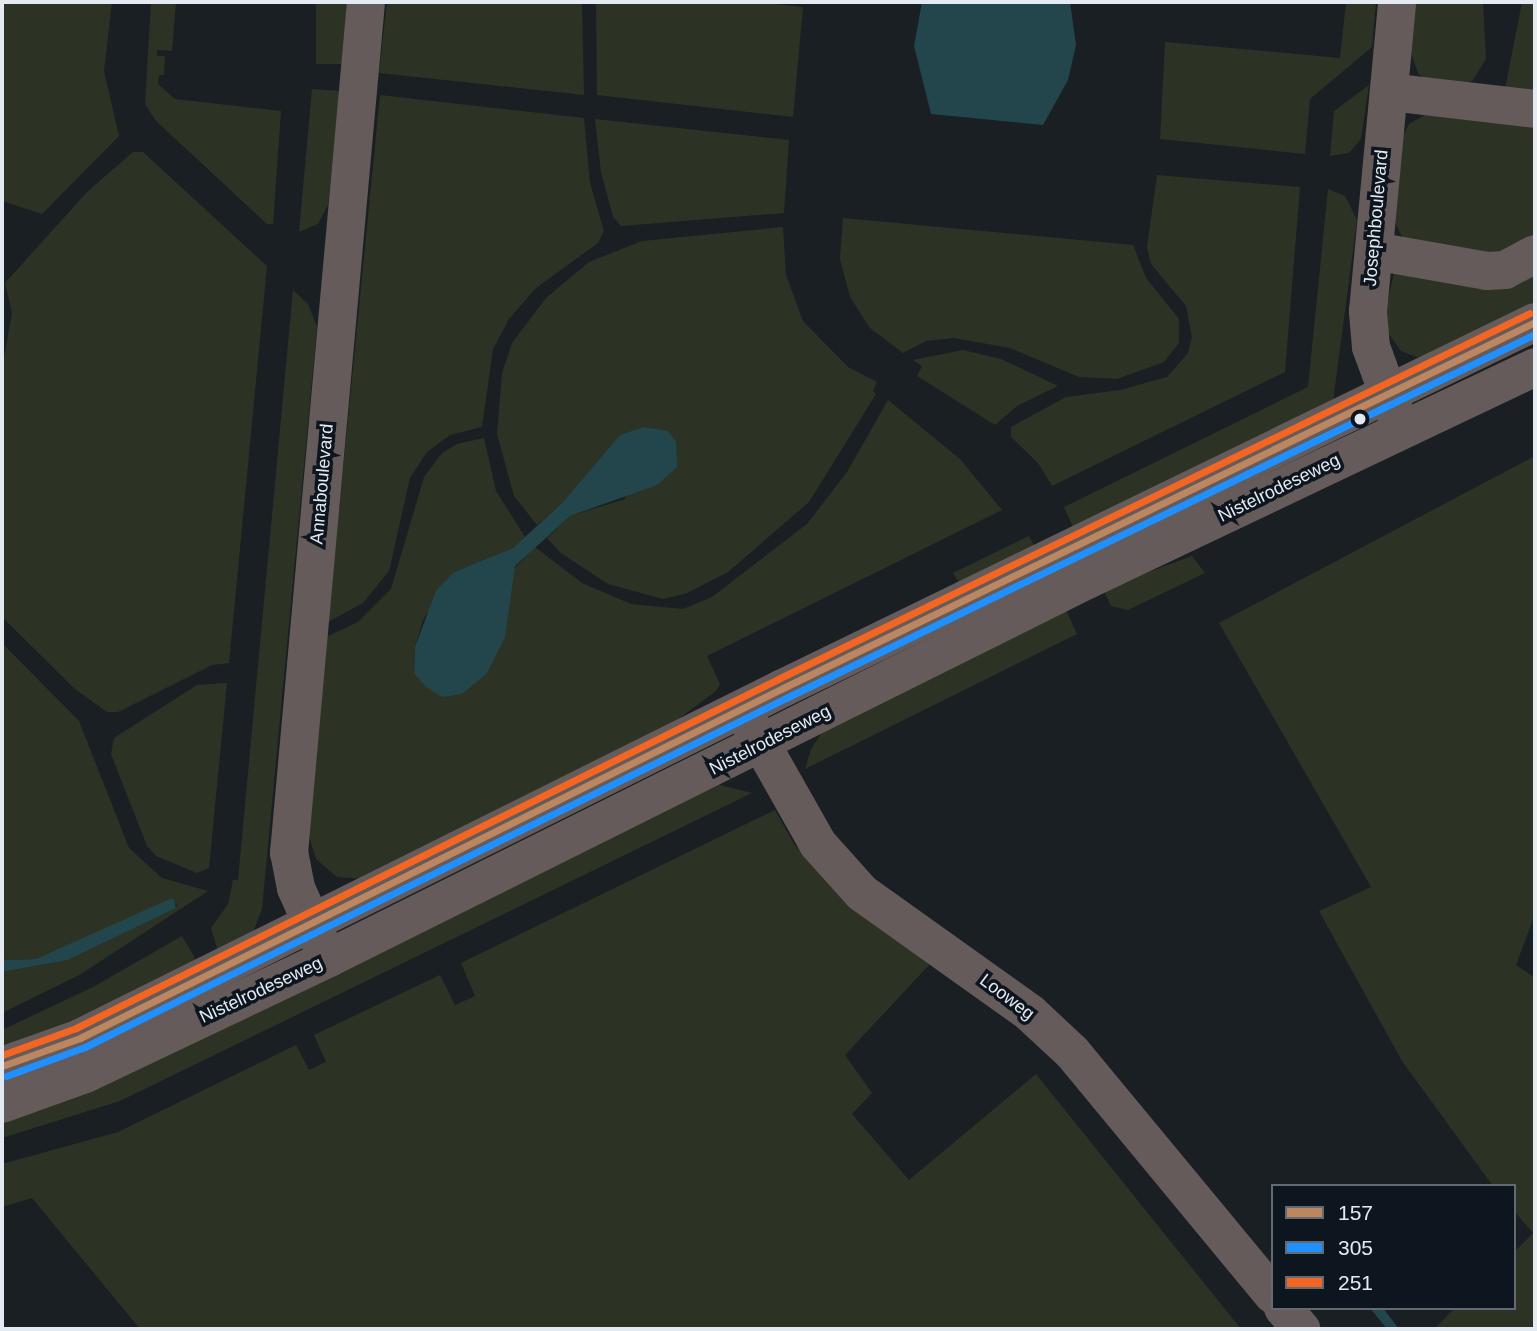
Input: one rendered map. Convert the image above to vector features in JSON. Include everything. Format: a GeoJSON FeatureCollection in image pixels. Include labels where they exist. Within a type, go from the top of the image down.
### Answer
{"type":"FeatureCollection","features":[{"type":"Feature","properties":{"kind":"street","name":"Annaboulevard"},"geometry":{"type":"LineString","coordinates":[[329,958],[309,922],[289,853],[366,2]]}},
{"type":"Feature","properties":{"kind":"street","name":"Josephboulevard"},"geometry":{"type":"LineString","coordinates":[[1397,2],[1369,323],[1371,347],[1401,430]]}},
{"type":"Feature","properties":{"kind":"street"},"geometry":{"type":"LineString","coordinates":[[1389,92],[1535,108]]}},
{"type":"Feature","properties":{"kind":"street"},"geometry":{"type":"LineString","coordinates":[[1374,251],[1487,271],[1505,270],[1535,254]]}},
{"type":"Feature","properties":{"kind":"street","name":"Nistelrodeseweg"},"geometry":{"type":"LineString","coordinates":[[2,1066],[80,1038],[742,708],[1535,322]]}},
{"type":"Feature","properties":{"kind":"street","name":"Nistelrodeseweg"},"geometry":{"type":"LineString","coordinates":[[2,1104],[85,1074],[329,958],[761,745],[1067,590],[1535,367]]}},
{"type":"Feature","properties":{"kind":"street","name":"Looweg"},"geometry":{"type":"LineString","coordinates":[[742,708],[818,844],[862,893],[1030,1013],[1072,1052],[1271,1293]]}},
{"type":"Feature","properties":{"kind":"street"},"geometry":{"type":"LineString","coordinates":[[1285,1310],[1301,1329]]}},
{"type":"Feature","properties":{"kind":"green space"},"geometry":{"type":"Polygon","coordinates":[[[2,2],[112,2],[104,71],[119,136],[42,214],[2,201],[2,2]]]}},
{"type":"Feature","properties":{"kind":"green space"},"geometry":{"type":"Polygon","coordinates":[[[151,2],[176,2],[172,51],[157,50],[157,56],[165,56],[164,75],[159,75],[158,84],[175,99],[281,111],[273,224],[267,224],[156,121],[145,104],[151,2]]]}},
{"type":"Feature","properties":{"kind":"green space"},"geometry":{"type":"Polygon","coordinates":[[[316,2],[348,2],[348,64],[316,64],[316,2]]]}},
{"type":"Feature","properties":{"kind":"green space"},"geometry":{"type":"Polygon","coordinates":[[[387,2],[582,2],[584,95],[379,73],[387,2]]]}},
{"type":"Feature","properties":{"kind":"green space"},"geometry":{"type":"Polygon","coordinates":[[[596,2],[756,2],[803,7],[793,117],[597,95],[596,2]]]}},
{"type":"Feature","properties":{"kind":"green space"},"geometry":{"type":"Polygon","coordinates":[[[1346,2],[1376,2],[1372,47],[1310,99],[1305,154],[1160,139],[1165,42],[1340,58],[1346,2]]]}},
{"type":"Feature","properties":{"kind":"green space"},"geometry":{"type":"Polygon","coordinates":[[[1415,2],[1483,2],[1486,59],[1473,80],[1463,86],[1427,82],[1418,73],[1410,50],[1415,2]]]}},
{"type":"Feature","properties":{"kind":"green space"},"geometry":{"type":"Polygon","coordinates":[[[1522,2],[1535,2],[1535,96],[1505,89],[1522,2]]]}},
{"type":"Feature","properties":{"kind":"green space"},"geometry":{"type":"Polygon","coordinates":[[[1369,85],[1361,139],[1349,153],[1330,156],[1334,111],[1369,85]]]}},
{"type":"Feature","properties":{"kind":"green space"},"geometry":{"type":"Polygon","coordinates":[[[312,89],[340,91],[328,205],[318,224],[299,232],[312,89]]]}},
{"type":"Feature","properties":{"kind":"green space"},"geometry":{"type":"Polygon","coordinates":[[[380,95],[584,118],[590,183],[604,231],[598,243],[536,288],[509,319],[493,349],[482,427],[450,435],[427,452],[410,478],[389,571],[363,603],[328,622],[380,95]]]}},
{"type":"Feature","properties":{"kind":"green space"},"geometry":{"type":"Polygon","coordinates":[[[1432,111],[1535,118],[1535,242],[1500,260],[1405,243],[1394,220],[1403,136],[1409,124],[1432,111]]]}},
{"type":"Feature","properties":{"kind":"green space"},"geometry":{"type":"Polygon","coordinates":[[[595,119],[789,140],[784,213],[621,226],[613,217],[601,172],[595,119]]]}},
{"type":"Feature","properties":{"kind":"green space"},"geometry":{"type":"Polygon","coordinates":[[[133,152],[143,152],[267,266],[229,663],[212,665],[118,712],[107,712],[75,689],[2,617],[2,369],[12,313],[5,283],[88,191],[133,152]]]}},
{"type":"Feature","properties":{"kind":"green space"},"geometry":{"type":"Polygon","coordinates":[[[1157,175],[1300,187],[1285,372],[1052,486],[1038,463],[1011,437],[1011,427],[1066,397],[1120,390],[1167,377],[1188,353],[1192,337],[1186,306],[1151,264],[1147,247],[1157,175]]]}},
{"type":"Feature","properties":{"kind":"green space"},"geometry":{"type":"Polygon","coordinates":[[[1328,189],[1345,196],[1357,220],[1332,409],[1076,534],[1064,507],[1308,387],[1328,189]]]}},
{"type":"Feature","properties":{"kind":"green space"},"geometry":{"type":"Polygon","coordinates":[[[843,218],[1133,245],[1146,278],[1179,319],[1179,343],[1164,362],[1117,379],[1079,377],[1010,348],[954,338],[926,341],[903,353],[870,328],[850,297],[840,259],[843,218]]]}},
{"type":"Feature","properties":{"kind":"green space"},"geometry":{"type":"Polygon","coordinates":[[[783,227],[786,275],[803,321],[848,367],[877,382],[873,391],[876,394],[809,502],[728,572],[687,593],[663,599],[608,584],[561,553],[547,538],[570,516],[625,499],[620,435],[562,503],[537,525],[514,496],[497,434],[502,373],[512,343],[546,298],[589,262],[642,241],[783,227]]]}},
{"type":"Feature","properties":{"kind":"green space"},"geometry":{"type":"Polygon","coordinates":[[[1535,265],[1535,309],[1425,360],[1401,351],[1386,330],[1384,317],[1394,273],[1535,265]]]}},
{"type":"Feature","properties":{"kind":"green space"},"geometry":{"type":"Polygon","coordinates":[[[293,290],[308,304],[317,327],[262,909],[253,932],[219,954],[211,928],[228,904],[233,880],[238,880],[293,290]]]}},
{"type":"Feature","properties":{"kind":"green space"},"geometry":{"type":"Polygon","coordinates":[[[963,350],[1001,359],[1058,386],[1017,406],[995,425],[917,376],[922,366],[913,360],[963,350]]]}},
{"type":"Feature","properties":{"kind":"green space"},"geometry":{"type":"Polygon","coordinates":[[[888,400],[960,459],[1002,510],[707,656],[720,684],[716,691],[642,746],[364,879],[337,877],[316,859],[308,833],[326,637],[358,622],[391,589],[424,477],[442,453],[457,444],[484,438],[496,491],[525,537],[513,548],[454,572],[423,620],[415,647],[414,673],[535,547],[582,583],[631,604],[683,609],[712,597],[807,524],[847,472],[888,400]]]}},
{"type":"Feature","properties":{"kind":"green space"},"geometry":{"type":"Polygon","coordinates":[[[1535,456],[1535,914],[1516,965],[1535,978],[1535,1329],[1434,1329],[1453,1310],[1516,1310],[1516,1250],[1533,1233],[1516,1213],[1516,1184],[1492,1184],[1402,1061],[1319,911],[1371,887],[1219,623],[1535,456]]]}},
{"type":"Feature","properties":{"kind":"green space"},"geometry":{"type":"Polygon","coordinates":[[[1029,536],[1038,553],[959,582],[953,573],[1029,536]]]}},
{"type":"Feature","properties":{"kind":"green space"},"geometry":{"type":"Polygon","coordinates":[[[1192,556],[1205,573],[1128,610],[1111,606],[1103,589],[1192,556]]]}},
{"type":"Feature","properties":{"kind":"green space"},"geometry":{"type":"Polygon","coordinates":[[[1065,608],[1077,634],[805,769],[811,749],[823,731],[1065,608]]]}},
{"type":"Feature","properties":{"kind":"green space"},"geometry":{"type":"Polygon","coordinates":[[[2,643],[79,721],[129,848],[162,878],[208,891],[81,974],[2,1013],[2,972],[68,960],[176,908],[177,903],[36,959],[2,960],[2,643]]]}},
{"type":"Feature","properties":{"kind":"green space"},"geometry":{"type":"Polygon","coordinates":[[[227,683],[209,868],[197,873],[156,856],[147,846],[111,754],[114,738],[197,685],[227,683]]]}},
{"type":"Feature","properties":{"kind":"green space"},"geometry":{"type":"Polygon","coordinates":[[[720,785],[752,793],[120,1101],[2,1138],[2,1119],[700,788],[720,785]]]}},
{"type":"Feature","properties":{"kind":"green space"},"geometry":{"type":"Polygon","coordinates":[[[775,810],[794,844],[860,912],[930,964],[845,1055],[872,1093],[852,1114],[909,1180],[1036,1074],[1241,1329],[140,1329],[32,1198],[2,1207],[2,1164],[118,1132],[296,1045],[309,1070],[326,1062],[314,1035],[440,975],[455,1005],[475,996],[461,963],[775,810]]]}},
{"type":"Feature","properties":{"kind":"green space"},"geometry":{"type":"Polygon","coordinates":[[[182,936],[199,965],[2,1052],[2,1030],[93,987],[182,936]]]}},
{"type":"Feature","properties":{"kind":"water"},"geometry":{"type":"Polygon","coordinates":[[[922,2],[1070,2],[1076,45],[1068,80],[1043,125],[931,114],[914,46],[922,2]]]}},
{"type":"Feature","properties":{"kind":"water"},"geometry":{"type":"Polygon","coordinates":[[[644,427],[668,431],[676,442],[677,467],[657,485],[570,516],[515,566],[505,637],[487,673],[462,694],[442,697],[426,687],[414,673],[415,647],[436,591],[454,572],[513,548],[562,503],[620,435],[644,427]]]}},
{"type":"Feature","properties":{"kind":"water"},"geometry":{"type":"Polygon","coordinates":[[[174,899],[176,908],[68,960],[2,972],[2,960],[36,959],[174,899]]]}},
{"type":"Feature","properties":{"kind":"water"},"geometry":{"type":"Polygon","coordinates":[[[1372,1310],[1385,1310],[1399,1329],[1387,1329],[1372,1310]]]}},
{"type":"Feature","properties":{"kind":"transit line","name":"251"},"geometry":{"type":"LineString","coordinates":[[2,1055],[76,1028],[778,679],[1530,313]]}},
{"type":"Feature","properties":{"kind":"transit line","name":"157"},"geometry":{"type":"LineString","coordinates":[[2,1066],[80,1038],[783,688],[1535,322]]}},
{"type":"Feature","properties":{"kind":"transit line","name":"305"},"geometry":{"type":"LineString","coordinates":[[6,1076],[85,1047],[788,697],[1535,334]]}}]}
